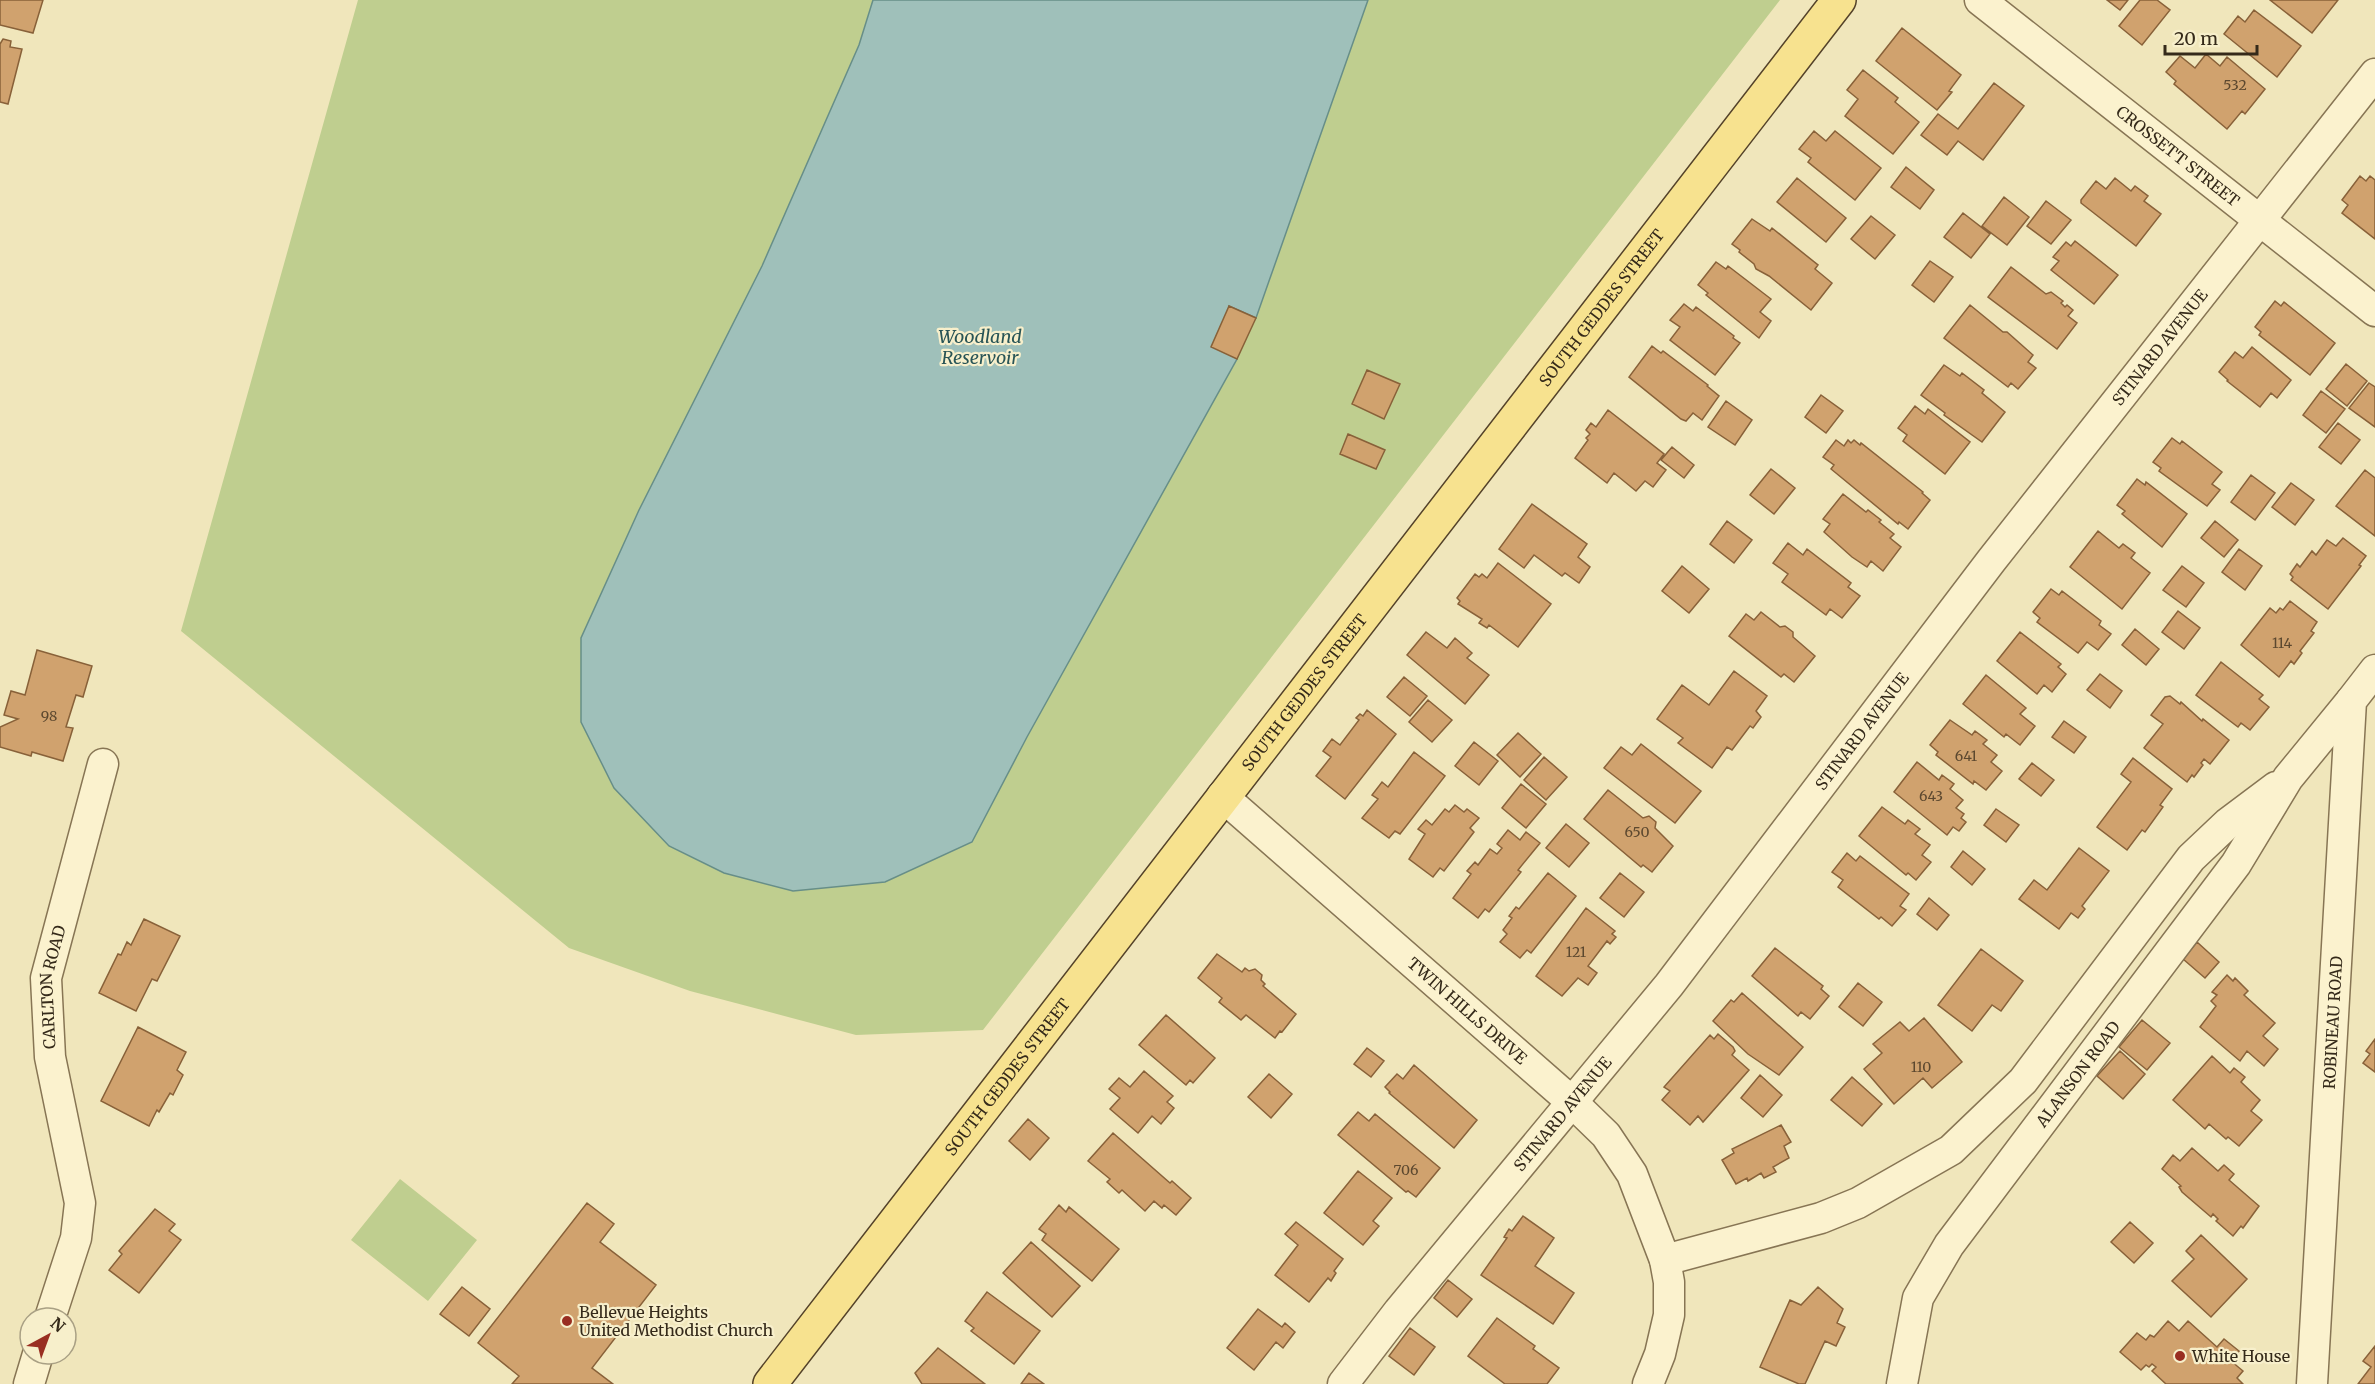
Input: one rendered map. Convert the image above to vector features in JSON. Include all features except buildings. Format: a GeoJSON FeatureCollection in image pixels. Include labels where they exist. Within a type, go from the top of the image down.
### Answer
{"type":"FeatureCollection","features":[{"type":"Feature","properties":{"kind":"main road","name":"SOUTH GEDDES STREET"},"geometry":{"type":"LineString","coordinates":[[770,1384],[1839,0]]}},
{"type":"Feature","properties":{"kind":"street","name":"CROSSETT STREET"},"geometry":{"type":"LineString","coordinates":[[1980,0],[2375,311]]}},
{"type":"Feature","properties":{"kind":"street","name":"STINARD AVENUE"},"geometry":{"type":"LineString","coordinates":[[1343,1384],[1399,1311],[1669,986],[1999,552],[2262,221],[2375,74]]}},
{"type":"Feature","properties":{"kind":"street"},"geometry":{"type":"LineString","coordinates":[[2351,701],[2375,670]]}},
{"type":"Feature","properties":{"kind":"street","name":"ALANSON ROAD"},"geometry":{"type":"LineString","coordinates":[[1902,1384],[1918,1298],[1949,1245],[2236,864],[2288,778],[2351,701]]}},
{"type":"Feature","properties":{"kind":"street","name":"ROBINEAU ROAD"},"geometry":{"type":"LineString","coordinates":[[2312,1384],[2351,701]]}},
{"type":"Feature","properties":{"kind":"street","name":"CARLTON ROAD"},"geometry":{"type":"LineString","coordinates":[[54,1306],[76,1238],[80,1203],[50,1058],[46,978],[104,764]]}},
{"type":"Feature","properties":{"kind":"street","name":"ALANSON ROAD"},"geometry":{"type":"LineString","coordinates":[[1665,1260],[1821,1218],[1858,1203],[1951,1150],[2023,1081],[2191,858],[2228,823],[2288,778]]}},
{"type":"Feature","properties":{"kind":"street","name":"TWIN HILLS DRIVE"},"geometry":{"type":"LineString","coordinates":[[1222,796],[1572,1102],[1606,1135],[1632,1174],[1665,1260],[1669,1282],[1669,1315],[1660,1354],[1648,1384]]}},
{"type":"Feature","properties":{"kind":"street"},"geometry":{"type":"LineString","coordinates":[[28,1384],[34,1366]]}},
{"type":"Feature","properties":{"kind":"green space"},"geometry":{"type":"Polygon","coordinates":[[[358,0],[1780,0],[983,1030],[856,1035],[690,991],[569,948],[181,631],[358,0]]]}},
{"type":"Feature","properties":{"kind":"green space"},"geometry":{"type":"Polygon","coordinates":[[[400,1179],[477,1240],[428,1301],[351,1240],[400,1179]]]}},
{"type":"Feature","properties":{"kind":"water","name":"Woodland Reservoir"},"geometry":{"type":"Polygon","coordinates":[[[873,0],[1368,0],[1256,318],[1229,306],[1237,359],[1027,737],[972,842],[885,882],[793,891],[724,873],[669,846],[614,788],[581,722],[581,638],[639,510],[762,266],[859,45],[873,0]]]}},
{"type":"Feature","properties":{"kind":"place","name":"Bellevue Heights United Methodist Church"},"geometry":{"type":"Point","coordinates":[567,1321]}},
{"type":"Feature","properties":{"kind":"place","name":"White House"},"geometry":{"type":"Point","coordinates":[2180,1356]}}]}
